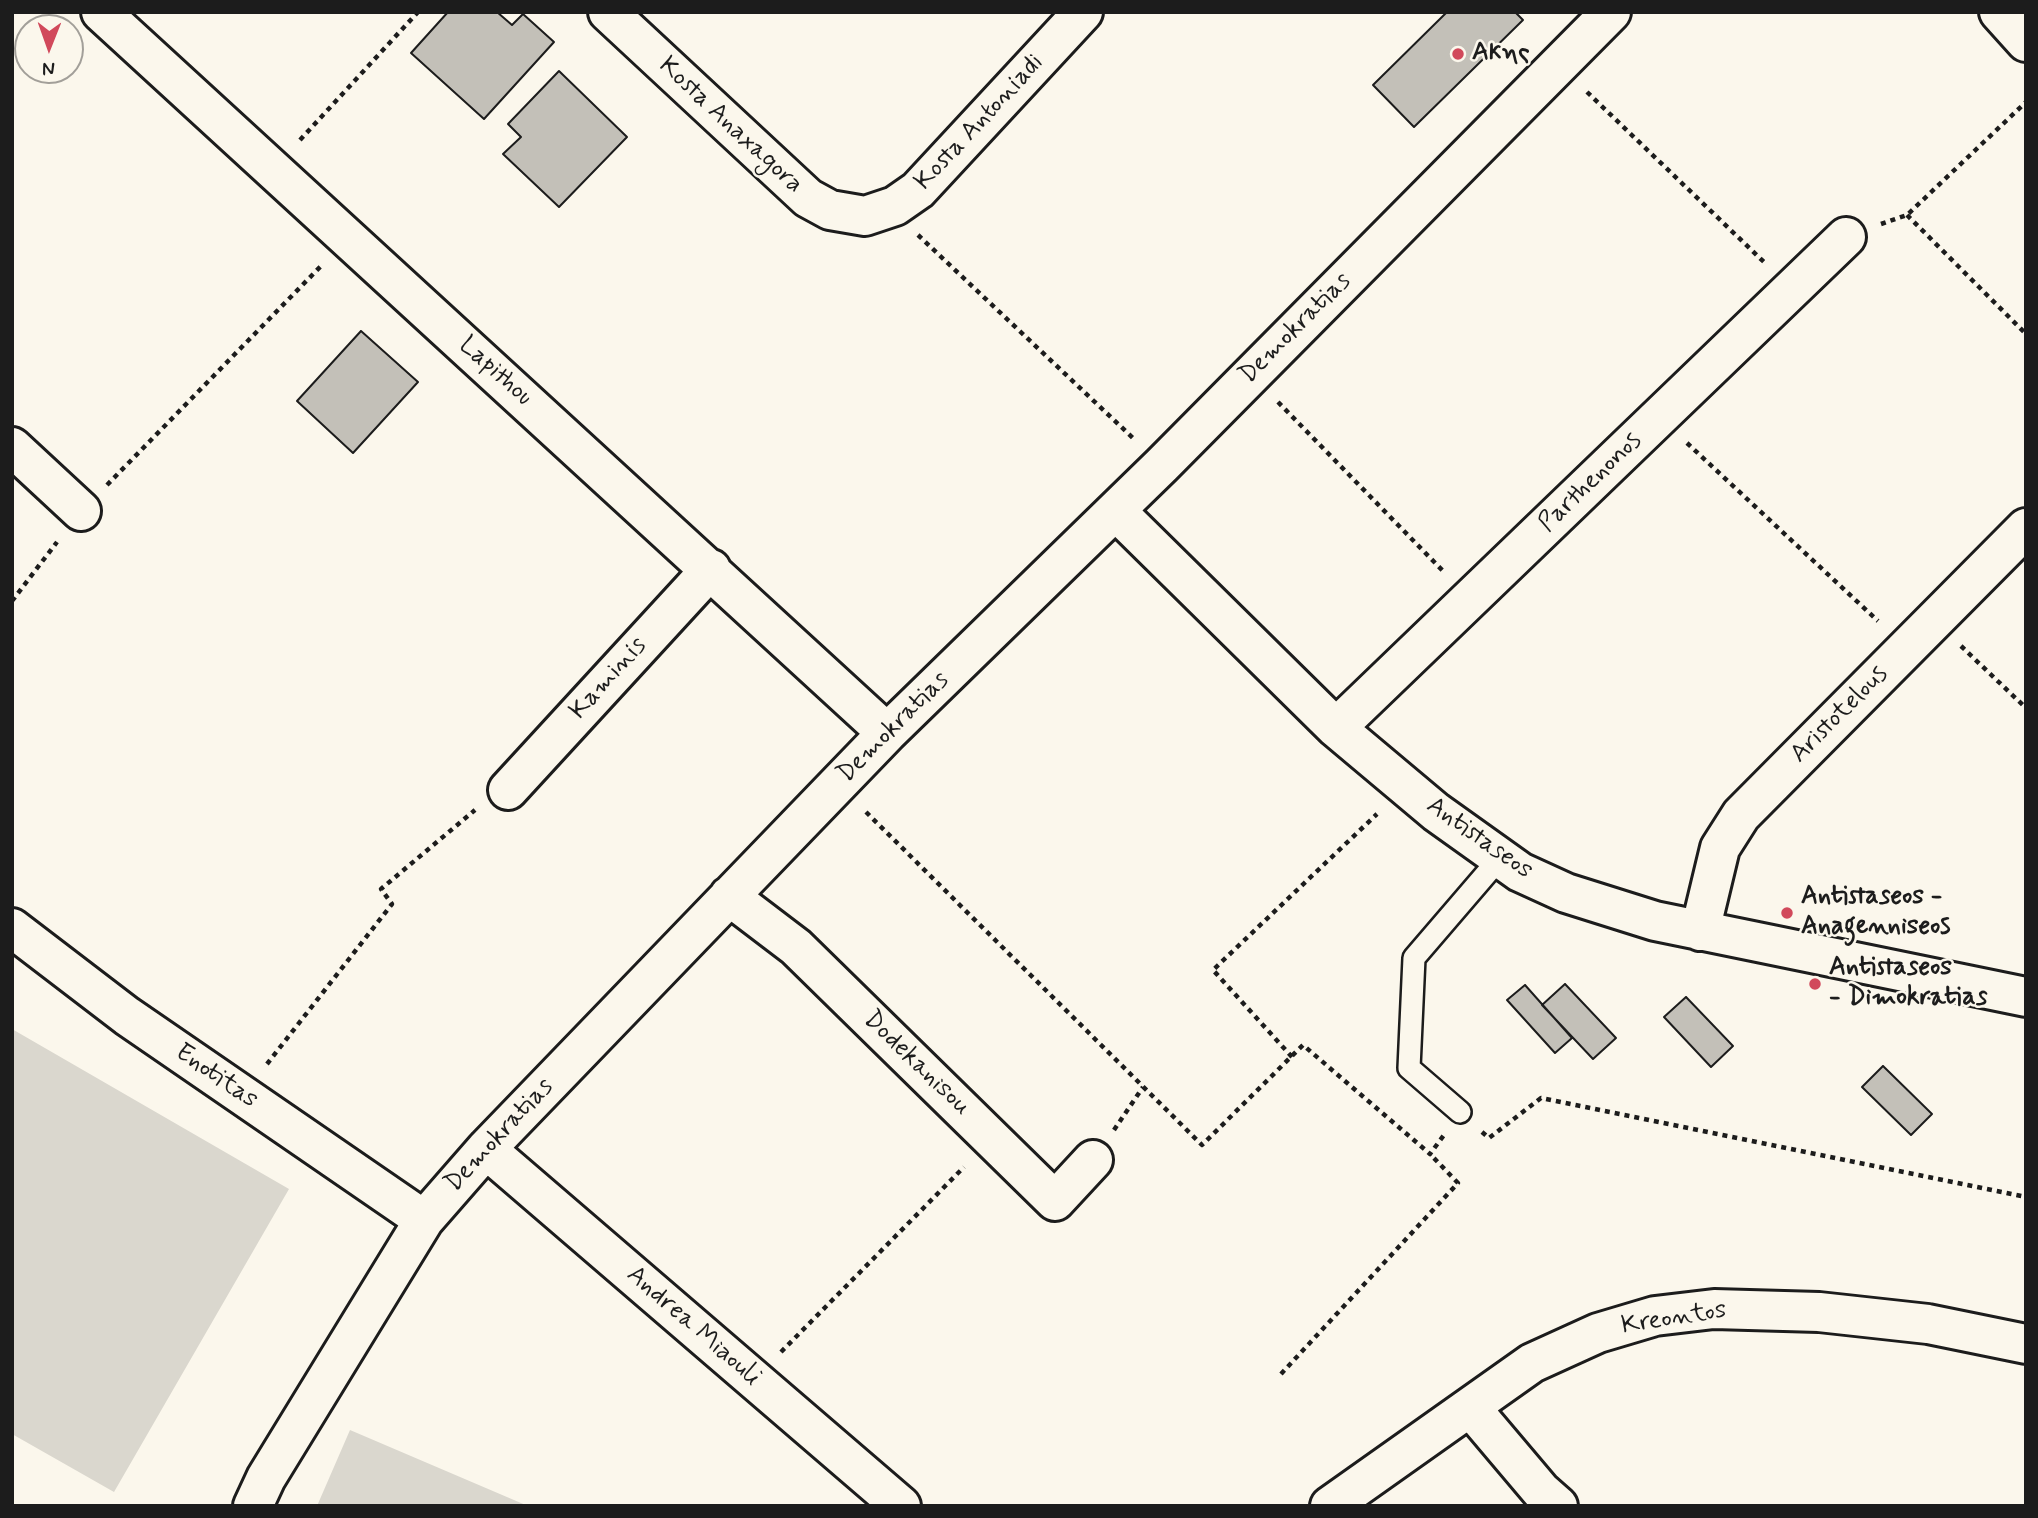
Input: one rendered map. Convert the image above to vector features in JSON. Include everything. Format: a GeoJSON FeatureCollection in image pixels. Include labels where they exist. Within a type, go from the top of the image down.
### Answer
{"type":"FeatureCollection","features":[{"type":"Feature","properties":{"kind":"street","name":"Lapithou"},"geometry":{"type":"LineString","coordinates":[[101,12],[887,733]]}},
{"type":"Feature","properties":{"kind":"street","name":"Kosta Anaxagora"},"geometry":{"type":"LineString","coordinates":[[608,12],[808,198],[830,211],[877,212]]}},
{"type":"Feature","properties":{"kind":"street","name":"Demokratias"},"geometry":{"type":"LineString","coordinates":[[253,1506],[266,1478],[424,1220],[486,1149],[887,733],[1116,511],[1611,12]]}},
{"type":"Feature","properties":{"kind":"street"},"geometry":{"type":"LineString","coordinates":[[1999,12],[2026,42]]}},
{"type":"Feature","properties":{"kind":"street","name":"Kosta Antoniadi"},"geometry":{"type":"LineString","coordinates":[[877,212],[929,179],[1073,16]]}},
{"type":"Feature","properties":{"kind":"street","name":"Parthenonos"},"geometry":{"type":"LineString","coordinates":[[1336,729],[1846,237]]}},
{"type":"Feature","properties":{"kind":"street"},"geometry":{"type":"LineString","coordinates":[[12,447],[81,511]]}},
{"type":"Feature","properties":{"kind":"street","name":"Antistaseos"},"geometry":{"type":"LineString","coordinates":[[1116,511],[1336,729],[1499,859],[1566,893],[1625,912],[1700,931],[2026,996]]}},
{"type":"Feature","properties":{"kind":"street","name":"Aristotelous"},"geometry":{"type":"LineString","coordinates":[[1700,931],[1720,848],[1741,815],[2026,528]]}},
{"type":"Feature","properties":{"kind":"street","name":"Kaminis"},"geometry":{"type":"LineString","coordinates":[[508,790],[711,569]]}},
{"type":"Feature","properties":{"kind":"street","name":"Dodekanisou"},"geometry":{"type":"LineString","coordinates":[[729,896],[796,947],[1055,1201],[1093,1160]]}},
{"type":"Feature","properties":{"kind":"street","name":"Enotitas"},"geometry":{"type":"LineString","coordinates":[[12,928],[127,1016],[424,1220]]}},
{"type":"Feature","properties":{"kind":"street","name":"Andrea Miaouli"},"geometry":{"type":"LineString","coordinates":[[486,1149],[901,1506]]}},
{"type":"Feature","properties":{"kind":"street","name":"Kreontos"},"geometry":{"type":"LineString","coordinates":[[1330,1506],[1532,1363],[1569,1345],[1625,1324],[1685,1311],[1773,1308],[1928,1324],[2026,1344]]}},
{"type":"Feature","properties":{"kind":"street"},"geometry":{"type":"LineString","coordinates":[[1470,1407],[1528,1477],[1558,1506]]}},
{"type":"Feature","properties":{"kind":"lane"},"geometry":{"type":"LineString","coordinates":[[1460,1112],[1409,1068],[1414,958],[1499,859]]}},
{"type":"Feature","properties":{"kind":"path"},"geometry":{"type":"LineString","coordinates":[[273,169],[418,12]]}},
{"type":"Feature","properties":{"kind":"path"},"geometry":{"type":"LineString","coordinates":[[1559,64],[1792,289]]}},
{"type":"Feature","properties":{"kind":"path"},"geometry":{"type":"LineString","coordinates":[[1846,237],[1907,215],[2026,102]]}},
{"type":"Feature","properties":{"kind":"path"},"geometry":{"type":"LineString","coordinates":[[877,212],[1162,465]]}},
{"type":"Feature","properties":{"kind":"path"},"geometry":{"type":"LineString","coordinates":[[1907,215],[2026,334]]}},
{"type":"Feature","properties":{"kind":"path"},"geometry":{"type":"LineString","coordinates":[[12,601],[81,511],[349,238]]}},
{"type":"Feature","properties":{"kind":"path"},"geometry":{"type":"LineString","coordinates":[[1251,375],[1470,599]]}},
{"type":"Feature","properties":{"kind":"path"},"geometry":{"type":"LineString","coordinates":[[1659,417],[1906,648]]}},
{"type":"Feature","properties":{"kind":"path"},"geometry":{"type":"LineString","coordinates":[[1934,620],[2026,708]]}},
{"type":"Feature","properties":{"kind":"path"},"geometry":{"type":"LineString","coordinates":[[838,784],[1202,1145],[1303,1045],[1430,1154],[1458,1183],[1281,1374]]}},
{"type":"Feature","properties":{"kind":"path"},"geometry":{"type":"LineString","coordinates":[[1292,1056],[1213,970],[1406,787]]}},
{"type":"Feature","properties":{"kind":"path"},"geometry":{"type":"LineString","coordinates":[[243,1094],[392,904],[381,890],[492,796],[508,790]]}},
{"type":"Feature","properties":{"kind":"path"},"geometry":{"type":"LineString","coordinates":[[1093,1160],[1143,1087]]}},
{"type":"Feature","properties":{"kind":"path"},"geometry":{"type":"LineString","coordinates":[[1430,1154],[1460,1112],[1489,1138],[1541,1098],[2026,1196]]}},
{"type":"Feature","properties":{"kind":"path"},"geometry":{"type":"LineString","coordinates":[[754,1379],[992,1139]]}},
{"type":"Feature","properties":{"kind":"shaded area"},"geometry":{"type":"Polygon","coordinates":[[[12,1029],[289,1189],[114,1492],[12,1434],[12,1029]]]}},
{"type":"Feature","properties":{"kind":"shaded area"},"geometry":{"type":"Polygon","coordinates":[[[350,1430],[528,1506],[317,1506],[350,1430]]]}},
{"type":"Feature","properties":{"kind":"building"},"geometry":{"type":"Polygon","coordinates":[[[448,12],[497,12],[512,25],[523,14],[554,42],[484,119],[411,53],[448,12]]]}},
{"type":"Feature","properties":{"kind":"building"},"geometry":{"type":"Polygon","coordinates":[[[1447,12],[1515,12],[1523,20],[1414,127],[1373,85],[1447,12]]]}},
{"type":"Feature","properties":{"kind":"building"},"geometry":{"type":"Polygon","coordinates":[[[559,71],[627,137],[559,207],[503,154],[521,137],[508,124],[559,71]]]}},
{"type":"Feature","properties":{"kind":"building"},"geometry":{"type":"Polygon","coordinates":[[[361,331],[418,382],[353,453],[297,401],[361,331]]]}},
{"type":"Feature","properties":{"kind":"building"},"geometry":{"type":"Polygon","coordinates":[[[1565,984],[1616,1038],[1593,1059],[1542,1005],[1565,984]]]}},
{"type":"Feature","properties":{"kind":"building"},"geometry":{"type":"Polygon","coordinates":[[[1525,985],[1572,1038],[1555,1053],[1507,1000],[1525,985]]]}},
{"type":"Feature","properties":{"kind":"building"},"geometry":{"type":"Polygon","coordinates":[[[1686,997],[1733,1046],[1711,1067],[1664,1017],[1686,997]]]}},
{"type":"Feature","properties":{"kind":"building"},"geometry":{"type":"Polygon","coordinates":[[[1883,1066],[1932,1114],[1911,1135],[1862,1087],[1883,1066]]]}},
{"type":"Feature","properties":{"kind":"place","name":"Ακης"},"geometry":{"type":"Point","coordinates":[1458,54]}},
{"type":"Feature","properties":{"kind":"place","name":"Antistaseos - Anagenniseos"},"geometry":{"type":"Point","coordinates":[1787,913]}},
{"type":"Feature","properties":{"kind":"place","name":"Antistaseos - Dimokratias"},"geometry":{"type":"Point","coordinates":[1815,984]}}]}
